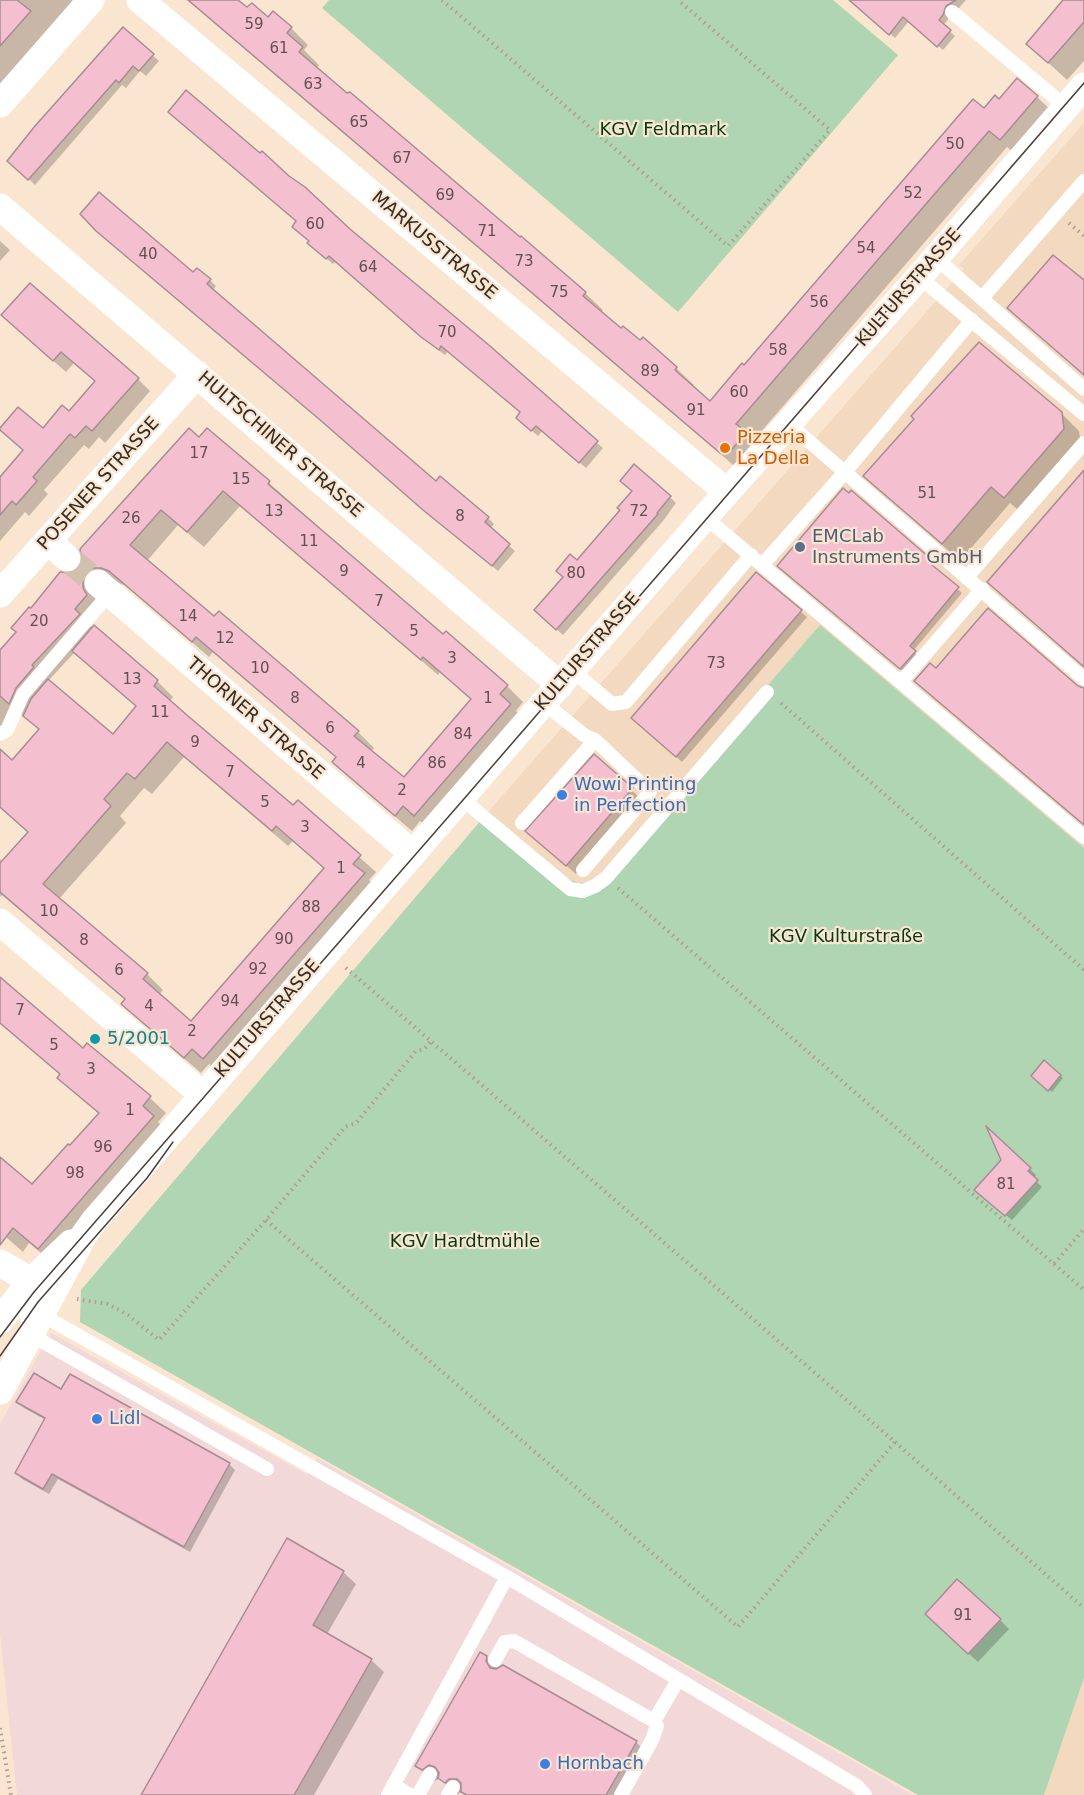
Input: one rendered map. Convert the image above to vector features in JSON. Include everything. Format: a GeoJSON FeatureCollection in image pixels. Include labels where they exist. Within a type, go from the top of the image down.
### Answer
{"type":"FeatureCollection","features":[{"type":"Feature","properties":{"kind":"street"},"geometry":{"type":"LineString","coordinates":[[0,104],[91,0]]}},
{"type":"Feature","properties":{"kind":"street","name":"MARKUSSTRASSE"},"geometry":{"type":"LineString","coordinates":[[140,0],[727,492]]}},
{"type":"Feature","properties":{"kind":"street","name":"KULTURSTRASSE"},"geometry":{"type":"LineString","coordinates":[[0,1391],[35,1304],[89,1228],[705,517],[928,268],[1084,86]]}},
{"type":"Feature","properties":{"kind":"street","name":"HULTSCHINER STRASSE"},"geometry":{"type":"LineString","coordinates":[[0,207],[559,686]]}},
{"type":"Feature","properties":{"kind":"street","name":"POSENER STRASSE"},"geometry":{"type":"LineString","coordinates":[[0,594],[58,549],[197,374]]}},
{"type":"Feature","properties":{"kind":"street","name":"THORNER STRASSE"},"geometry":{"type":"LineString","coordinates":[[104,589],[413,854]]}},
{"type":"Feature","properties":{"kind":"street"},"geometry":{"type":"LineString","coordinates":[[0,922],[203,1095]]}},
{"type":"Feature","properties":{"kind":"street"},"geometry":{"type":"LineString","coordinates":[[0,1263],[35,1304]]}},
{"type":"Feature","properties":{"kind":"street","name":"KULTURSTRASSE"},"geometry":{"type":"LineString","coordinates":[[0,1321],[35,1304]]}},
{"type":"Feature","properties":{"kind":"lane"},"geometry":{"type":"LineString","coordinates":[[952,12],[1066,107]]}},
{"type":"Feature","properties":{"kind":"lane"},"geometry":{"type":"LineString","coordinates":[[982,298],[1084,181]]}},
{"type":"Feature","properties":{"kind":"lane"},"geometry":{"type":"LineString","coordinates":[[928,268],[982,298],[1084,388]]}},
{"type":"Feature","properties":{"kind":"lane"},"geometry":{"type":"LineString","coordinates":[[928,268],[972,320],[1084,414]]}},
{"type":"Feature","properties":{"kind":"lane"},"geometry":{"type":"LineString","coordinates":[[763,564],[845,472],[972,320]]}},
{"type":"Feature","properties":{"kind":"lane"},"geometry":{"type":"LineString","coordinates":[[789,424],[1084,679]]}},
{"type":"Feature","properties":{"kind":"lane"},"geometry":{"type":"LineString","coordinates":[[967,577],[1084,443]]}},
{"type":"Feature","properties":{"kind":"lane"},"geometry":{"type":"LineString","coordinates":[[705,517],[1084,837]]}},
{"type":"Feature","properties":{"kind":"lane"},"geometry":{"type":"LineString","coordinates":[[559,686],[612,704],[626,702],[751,555]]}},
{"type":"Feature","properties":{"kind":"lane"},"geometry":{"type":"LineString","coordinates":[[0,734],[7,730],[23,694],[104,589]]}},
{"type":"Feature","properties":{"kind":"lane"},"geometry":{"type":"LineString","coordinates":[[901,682],[982,589]]}},
{"type":"Feature","properties":{"kind":"lane"},"geometry":{"type":"LineString","coordinates":[[559,686],[584,735],[595,740],[650,792],[583,870]]}},
{"type":"Feature","properties":{"kind":"lane"},"geometry":{"type":"LineString","coordinates":[[461,798],[570,889],[583,891],[606,878],[767,692]]}},
{"type":"Feature","properties":{"kind":"lane"},"geometry":{"type":"LineString","coordinates":[[522,823],[595,740]]}},
{"type":"Feature","properties":{"kind":"lane"},"geometry":{"type":"LineString","coordinates":[[35,1304],[267,1469]]}},
{"type":"Feature","properties":{"kind":"lane"},"geometry":{"type":"LineString","coordinates":[[35,1304],[507,1577],[856,1786],[865,1795]]}},
{"type":"Feature","properties":{"kind":"lane"},"geometry":{"type":"LineString","coordinates":[[410,1795],[390,1790],[507,1577]]}},
{"type":"Feature","properties":{"kind":"lane"},"geometry":{"type":"LineString","coordinates":[[495,1660],[505,1642],[514,1641],[654,1721],[657,1726],[652,1740],[633,1761],[620,1788]]}},
{"type":"Feature","properties":{"kind":"lane"},"geometry":{"type":"LineString","coordinates":[[654,1721],[678,1680]]}},
{"type":"Feature","properties":{"kind":"lane"},"geometry":{"type":"LineString","coordinates":[[418,1795],[430,1774]]}},
{"type":"Feature","properties":{"kind":"path"},"geometry":{"type":"LineString","coordinates":[[442,0],[728,246],[830,130],[678,0]]}},
{"type":"Feature","properties":{"kind":"path"},"geometry":{"type":"LineString","coordinates":[[767,692],[1084,970]]}},
{"type":"Feature","properties":{"kind":"path"},"geometry":{"type":"LineString","coordinates":[[606,878],[1084,1290]]}},
{"type":"Feature","properties":{"kind":"path"},"geometry":{"type":"LineString","coordinates":[[327,951],[1084,1608]]}},
{"type":"Feature","properties":{"kind":"path"},"geometry":{"type":"LineString","coordinates":[[35,1304],[87,1300],[108,1304],[128,1315],[159,1340],[345,1127],[356,1123],[416,1051],[424,1049],[431,1041]]}},
{"type":"Feature","properties":{"kind":"path"},"geometry":{"type":"LineString","coordinates":[[266,1220],[738,1627],[895,1442]]}},
{"type":"Feature","properties":{"kind":"path"},"geometry":{"type":"LineString","coordinates":[[1054,1264],[1084,1229]]}},
{"type":"Feature","properties":{"kind":"path"},"geometry":{"type":"LineString","coordinates":[[0,1728],[11,1795]]}},
{"type":"Feature","properties":{"kind":"shaded area"},"geometry":{"type":"Polygon","coordinates":[[[1084,123],[1084,848],[820,626],[605,873],[590,882],[579,883],[567,879],[488,812],[964,269],[959,265],[1084,123]]]}},
{"type":"Feature","properties":{"kind":"shaded area"},"geometry":{"type":"Polygon","coordinates":[[[51,1333],[308,1475],[317,1458],[913,1795],[17,1795],[0,1634],[0,1424],[51,1333]]]}},
{"type":"Feature","properties":{"kind":"shaded area"},"geometry":{"type":"Polygon","coordinates":[[[1084,1678],[1084,1795],[1044,1795],[1084,1678]]]}},
{"type":"Feature","properties":{"kind":"green space","name":"KGV Feldmark"},"geometry":{"type":"Polygon","coordinates":[[[329,0],[833,0],[898,55],[678,312],[322,8],[329,0]]]}},
{"type":"Feature","properties":{"kind":"green space","name":"KGV Hardtmühle"},"geometry":{"type":"Polygon","coordinates":[[[820,625],[1084,848],[1084,1678],[1044,1795],[918,1795],[80,1322],[81,1290],[488,812],[567,879],[579,883],[590,882],[605,873],[820,625]]]}},
{"type":"Feature","properties":{"kind":"building"},"geometry":{"type":"Polygon","coordinates":[[[0,0],[17,0],[31,11],[0,46],[0,0]]]}},
{"type":"Feature","properties":{"kind":"building"},"geometry":{"type":"Polygon","coordinates":[[[188,0],[238,0],[247,7],[252,3],[268,17],[273,11],[292,27],[287,33],[303,47],[299,52],[521,236],[586,292],[583,296],[621,328],[623,326],[640,340],[643,337],[710,401],[742,363],[744,365],[973,99],[984,108],[995,95],[999,99],[1017,78],[1038,96],[1000,140],[989,131],[736,424],[746,432],[729,453],[720,453],[188,0]]]}},
{"type":"Feature","properties":{"kind":"building"},"geometry":{"type":"Polygon","coordinates":[[[849,0],[956,0],[946,6],[939,20],[951,30],[937,47],[903,17],[889,35],[849,0]]]}},
{"type":"Feature","properties":{"kind":"building"},"geometry":{"type":"Polygon","coordinates":[[[1063,0],[1084,0],[1084,22],[1048,63],[1026,44],[1063,0]]]}},
{"type":"Feature","properties":{"kind":"building"},"geometry":{"type":"Polygon","coordinates":[[[123,27],[154,54],[139,71],[133,66],[119,83],[116,80],[28,180],[7,161],[123,27]]]}},
{"type":"Feature","properties":{"kind":"building"},"geometry":{"type":"Polygon","coordinates":[[[186,90],[260,153],[262,151],[289,176],[305,187],[350,229],[490,346],[598,441],[579,463],[536,426],[531,431],[516,418],[520,412],[441,346],[439,350],[421,337],[329,256],[326,259],[307,243],[309,241],[292,227],[296,221],[168,112],[186,90]]]}},
{"type":"Feature","properties":{"kind":"building"},"geometry":{"type":"Polygon","coordinates":[[[99,192],[193,272],[197,268],[211,279],[207,284],[436,481],[440,476],[489,517],[485,522],[510,544],[492,566],[423,510],[96,231],[80,214],[99,192]]]}},
{"type":"Feature","properties":{"kind":"building"},"geometry":{"type":"Polygon","coordinates":[[[1053,255],[1084,280],[1084,375],[1007,308],[1053,255]]]}},
{"type":"Feature","properties":{"kind":"building"},"geometry":{"type":"Polygon","coordinates":[[[30,283],[139,378],[92,431],[86,426],[75,438],[70,434],[33,477],[37,481],[16,505],[12,501],[0,515],[0,477],[23,450],[0,428],[18,407],[43,428],[62,405],[69,411],[95,381],[61,352],[53,361],[1,315],[30,283]]]}},
{"type":"Feature","properties":{"kind":"building"},"geometry":{"type":"Polygon","coordinates":[[[979,342],[1062,412],[1064,429],[1004,498],[991,487],[942,544],[863,476],[914,419],[911,416],[979,342]]]}},
{"type":"Feature","properties":{"kind":"building"},"geometry":{"type":"Polygon","coordinates":[[[189,428],[199,437],[207,428],[270,481],[268,484],[443,634],[446,631],[508,685],[500,694],[511,704],[414,816],[403,806],[395,816],[332,762],[336,757],[196,637],[192,642],[109,571],[92,568],[83,580],[83,588],[87,595],[75,609],[80,614],[32,665],[34,667],[16,688],[9,704],[0,696],[0,650],[16,632],[11,628],[29,607],[31,608],[60,572],[71,573],[79,568],[82,561],[80,549],[189,428]],[[223,491],[187,532],[161,510],[130,545],[214,616],[219,611],[359,731],[354,736],[404,777],[471,699],[423,657],[421,660],[223,491]]]}},
{"type":"Feature","properties":{"kind":"building"},"geometry":{"type":"Polygon","coordinates":[[[634,464],[671,496],[658,514],[556,630],[534,610],[563,577],[556,571],[570,554],[577,560],[620,510],[617,508],[632,491],[620,481],[634,464]]]}},
{"type":"Feature","properties":{"kind":"building"},"geometry":{"type":"Polygon","coordinates":[[[1084,470],[1084,667],[987,582],[1084,470]]]}},
{"type":"Feature","properties":{"kind":"building"},"geometry":{"type":"Polygon","coordinates":[[[843,488],[849,493],[851,490],[930,558],[927,561],[959,587],[910,646],[916,651],[900,669],[777,566],[843,488]]]}},
{"type":"Feature","properties":{"kind":"building"},"geometry":{"type":"Polygon","coordinates":[[[756,572],[802,610],[676,757],[631,718],[756,572]]]}},
{"type":"Feature","properties":{"kind":"building"},"geometry":{"type":"Polygon","coordinates":[[[988,608],[1078,686],[1084,688],[1084,825],[914,681],[930,663],[936,668],[988,608]]]}},
{"type":"Feature","properties":{"kind":"building"},"geometry":{"type":"Polygon","coordinates":[[[94,625],[158,680],[154,686],[188,716],[293,805],[298,800],[361,855],[353,864],[365,873],[203,1059],[192,1049],[184,1058],[121,1004],[125,999],[0,892],[0,863],[28,832],[0,807],[0,749],[12,760],[39,729],[23,716],[31,699],[48,679],[113,734],[136,706],[72,651],[94,625]],[[167,742],[135,779],[127,773],[104,799],[111,806],[43,884],[148,973],[143,979],[191,1021],[324,868],[276,826],[272,831],[167,742]]]}},
{"type":"Feature","properties":{"kind":"building"},"geometry":{"type":"Polygon","coordinates":[[[594,754],[633,788],[566,866],[525,831],[594,754]]]}},
{"type":"Feature","properties":{"kind":"building"},"geometry":{"type":"Polygon","coordinates":[[[0,977],[83,1048],[87,1043],[151,1096],[143,1106],[154,1116],[38,1249],[13,1228],[0,1245],[0,1157],[32,1184],[99,1113],[57,1078],[60,1074],[0,1023],[0,977]]]}},
{"type":"Feature","properties":{"kind":"building"},"geometry":{"type":"Polygon","coordinates":[[[1044,1060],[1061,1075],[1048,1091],[1031,1076],[1044,1060]]]}},
{"type":"Feature","properties":{"kind":"building"},"geometry":{"type":"Polygon","coordinates":[[[986,1126],[1031,1168],[1028,1171],[1038,1180],[1005,1216],[974,1190],[1001,1160],[986,1126]]]}},
{"type":"Feature","properties":{"kind":"building","name":"Lidl"},"geometry":{"type":"Polygon","coordinates":[[[34,1373],[61,1389],[70,1374],[230,1463],[184,1547],[52,1474],[43,1489],[15,1473],[45,1418],[16,1402],[34,1373]]]}},
{"type":"Feature","properties":{"kind":"building"},"geometry":{"type":"Polygon","coordinates":[[[287,1538],[344,1571],[313,1625],[372,1659],[294,1795],[141,1795],[287,1538]]]}},
{"type":"Feature","properties":{"kind":"building"},"geometry":{"type":"Polygon","coordinates":[[[957,1579],[1001,1619],[968,1654],[925,1614],[957,1579]]]}},
{"type":"Feature","properties":{"kind":"building"},"geometry":{"type":"Polygon","coordinates":[[[480,1652],[487,1656],[486,1661],[490,1668],[496,1669],[503,1665],[637,1741],[606,1795],[467,1795],[461,1792],[461,1783],[457,1779],[449,1779],[445,1783],[438,1778],[439,1773],[435,1767],[429,1765],[422,1770],[415,1766],[480,1652]]]}},
{"type":"Feature","properties":{"kind":"tunnel"},"geometry":{"type":"LineString","coordinates":[[67,558],[98,583]]}},
{"type":"Feature","properties":{"kind":"tram line"},"geometry":{"type":"LineString","coordinates":[[0,1337],[34,1292],[1084,83]]}},
{"type":"Feature","properties":{"kind":"tram line"},"geometry":{"type":"LineString","coordinates":[[0,1356],[38,1302],[147,1178],[173,1142]]}},
{"type":"Feature","properties":{"kind":"place","name":"Pizzeria La Della"},"geometry":{"type":"Point","coordinates":[725,448]}},
{"type":"Feature","properties":{"kind":"place","name":"EMCLab Instruments GmbH"},"geometry":{"type":"Point","coordinates":[800,547]}},
{"type":"Feature","properties":{"kind":"place","name":"Wowi Printing in Perfection"},"geometry":{"type":"Point","coordinates":[562,795]}},
{"type":"Feature","properties":{"kind":"place","name":"5/2001"},"geometry":{"type":"Point","coordinates":[95,1039]}},
{"type":"Feature","properties":{"kind":"place","name":"Lidl"},"geometry":{"type":"Point","coordinates":[97,1419]}},
{"type":"Feature","properties":{"kind":"place","name":"Hornbach"},"geometry":{"type":"Point","coordinates":[545,1764]}},
{"type":"Feature","properties":{"kind":"park label","name":"KGV Kulturstraße"},"geometry":{"type":"Point","coordinates":[846,937]}}]}
